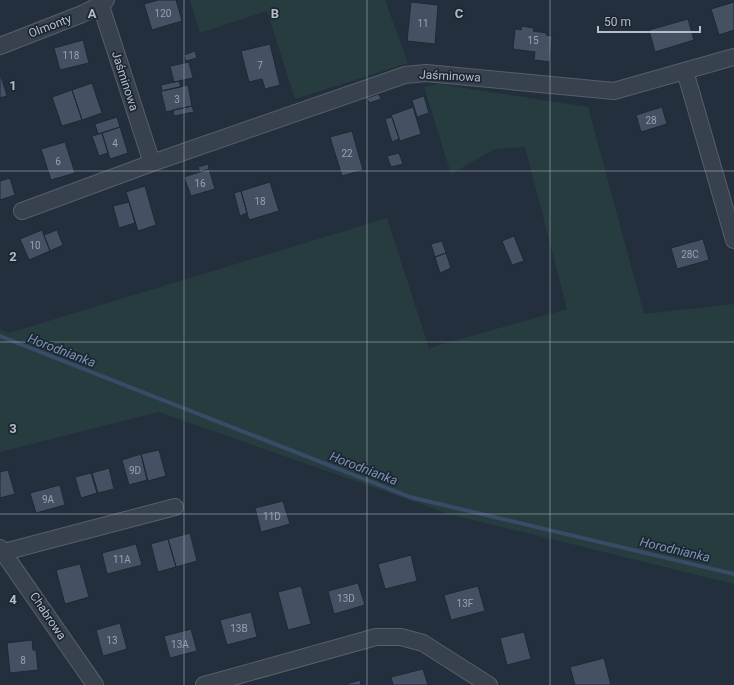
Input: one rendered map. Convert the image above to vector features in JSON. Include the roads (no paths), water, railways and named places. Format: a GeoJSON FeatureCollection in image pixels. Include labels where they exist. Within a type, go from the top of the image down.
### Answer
{"type":"FeatureCollection","features":[{"type":"Feature","properties":{"kind":"street","name":"Olmonty"},"geometry":{"type":"LineString","coordinates":[[0,46],[102,2]]}},
{"type":"Feature","properties":{"kind":"street","name":"Jaśminowa"},"geometry":{"type":"LineString","coordinates":[[102,2],[152,163]]}},
{"type":"Feature","properties":{"kind":"street","name":"Jaśminowa"},"geometry":{"type":"LineString","coordinates":[[22,211],[152,163],[405,75],[426,72],[614,91],[734,57]]}},
{"type":"Feature","properties":{"kind":"street"},"geometry":{"type":"LineString","coordinates":[[685,71],[734,240]]}},
{"type":"Feature","properties":{"kind":"street"},"geometry":{"type":"LineString","coordinates":[[2,550],[175,507]]}},
{"type":"Feature","properties":{"kind":"street","name":"Chabrowa"},"geometry":{"type":"LineString","coordinates":[[2,550],[95,685]]}},
{"type":"Feature","properties":{"kind":"street"},"geometry":{"type":"LineString","coordinates":[[204,685],[376,637],[401,637],[423,643],[489,685]]}},
{"type":"Feature","properties":{"kind":"waterway","name":"Horodnianka"},"geometry":{"type":"LineString","coordinates":[[0,336],[410,497],[734,574]]}}]}
